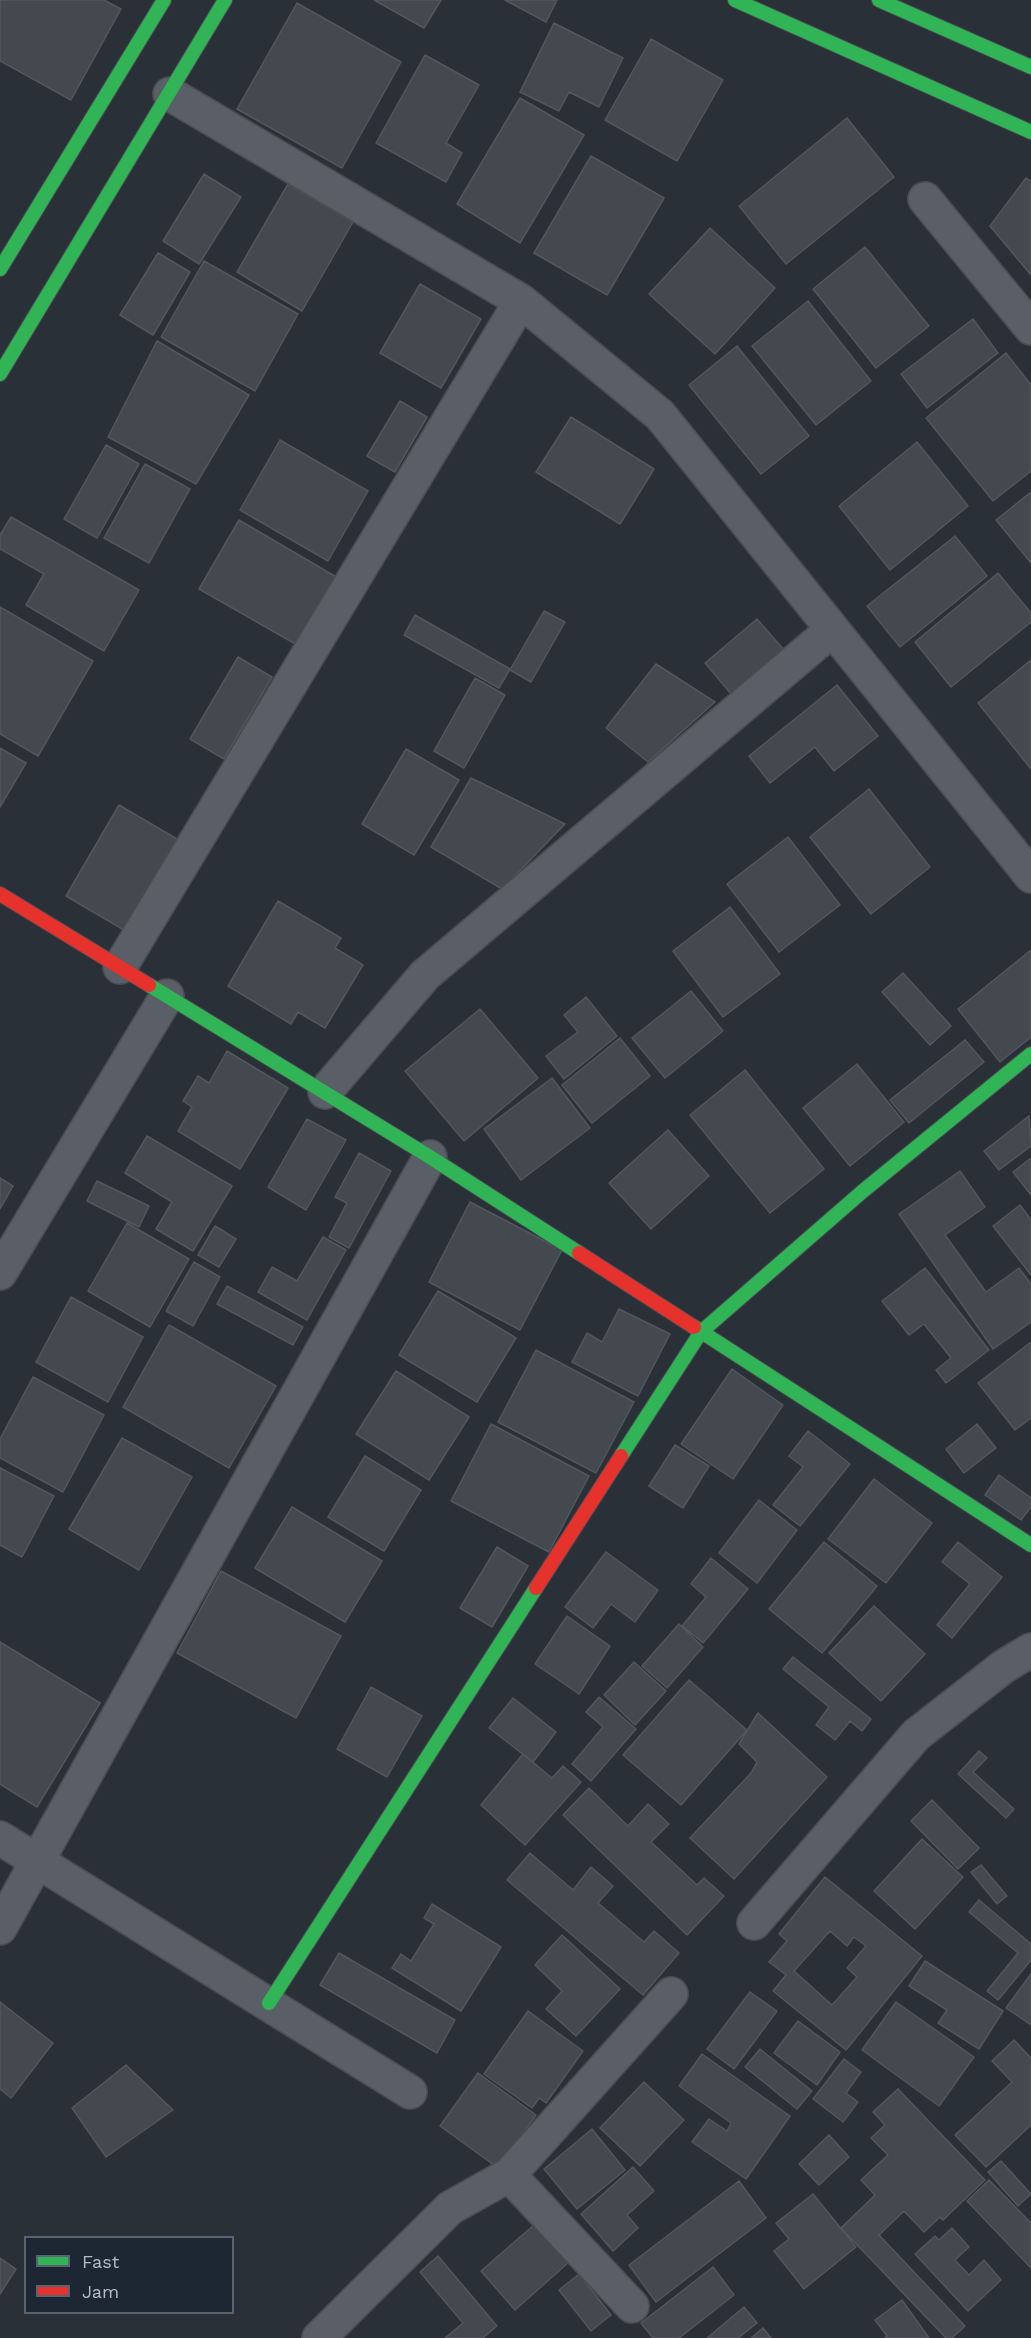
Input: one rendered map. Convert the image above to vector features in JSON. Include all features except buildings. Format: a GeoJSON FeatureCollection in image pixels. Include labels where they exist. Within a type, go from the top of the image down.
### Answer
{"type":"FeatureCollection","features":[{"type":"Feature","properties":{"kind":"street"},"geometry":{"type":"LineString","coordinates":[[0,269],[164,0]]}},
{"type":"Feature","properties":{"kind":"street"},"geometry":{"type":"LineString","coordinates":[[0,374],[225,0]]}},
{"type":"Feature","properties":{"kind":"street"},"geometry":{"type":"LineString","coordinates":[[735,0],[1031,132]]}},
{"type":"Feature","properties":{"kind":"street"},"geometry":{"type":"LineString","coordinates":[[879,0],[1031,67]]}},
{"type":"Feature","properties":{"kind":"street"},"geometry":{"type":"LineString","coordinates":[[170,94],[521,301],[660,416],[1031,876]]}},
{"type":"Feature","properties":{"kind":"street"},"geometry":{"type":"LineString","coordinates":[[925,199],[1031,328]]}},
{"type":"Feature","properties":{"kind":"street"},"geometry":{"type":"LineString","coordinates":[[120,967],[521,301]]}},
{"type":"Feature","properties":{"kind":"street"},"geometry":{"type":"LineString","coordinates":[[325,1092],[425,975],[832,630]]}},
{"type":"Feature","properties":{"kind":"street"},"geometry":{"type":"LineString","coordinates":[[0,894],[430,1157],[1031,1545]]}},
{"type":"Feature","properties":{"kind":"street"},"geometry":{"type":"LineString","coordinates":[[0,1273],[167,996]]}},
{"type":"Feature","properties":{"kind":"street"},"geometry":{"type":"LineString","coordinates":[[269,2003],[701,1332],[863,1191],[1031,1054]]}},
{"type":"Feature","properties":{"kind":"street"},"geometry":{"type":"LineString","coordinates":[[0,1928],[39,1862],[430,1157]]}},
{"type":"Feature","properties":{"kind":"street"},"geometry":{"type":"LineString","coordinates":[[754,1923],[916,1735],[1003,1666],[1031,1650]]}},
{"type":"Feature","properties":{"kind":"street"},"geometry":{"type":"LineString","coordinates":[[0,1838],[410,2092]]}},
{"type":"Feature","properties":{"kind":"street"},"geometry":{"type":"LineString","coordinates":[[319,2338],[450,2208],[509,2175],[671,1994]]}},
{"type":"Feature","properties":{"kind":"street"},"geometry":{"type":"LineString","coordinates":[[509,2175],[632,2306]]}},
{"type":"Feature","properties":{"kind":"traffic: fast"},"geometry":{"type":"LineString","coordinates":[[0,269],[164,0]]}},
{"type":"Feature","properties":{"kind":"traffic: fast"},"geometry":{"type":"LineString","coordinates":[[0,374],[225,0]]}},
{"type":"Feature","properties":{"kind":"traffic: fast"},"geometry":{"type":"LineString","coordinates":[[735,0],[1031,132]]}},
{"type":"Feature","properties":{"kind":"traffic: fast"},"geometry":{"type":"LineString","coordinates":[[879,0],[1031,67]]}},
{"type":"Feature","properties":{"kind":"traffic: fast"},"geometry":{"type":"LineString","coordinates":[[149,985],[430,1157],[579,1253]]}},
{"type":"Feature","properties":{"kind":"traffic: fast"},"geometry":{"type":"LineString","coordinates":[[621,1456],[701,1332],[863,1191],[1031,1054]]}},
{"type":"Feature","properties":{"kind":"traffic: fast"},"geometry":{"type":"LineString","coordinates":[[694,1327],[1031,1545]]}},
{"type":"Feature","properties":{"kind":"traffic: fast"},"geometry":{"type":"LineString","coordinates":[[269,2003],[536,1588]]}},
{"type":"Feature","properties":{"kind":"traffic: jam"},"geometry":{"type":"LineString","coordinates":[[0,894],[149,985]]}},
{"type":"Feature","properties":{"kind":"traffic: jam"},"geometry":{"type":"LineString","coordinates":[[579,1253],[694,1327]]}},
{"type":"Feature","properties":{"kind":"traffic: jam"},"geometry":{"type":"LineString","coordinates":[[536,1588],[621,1456]]}}]}
